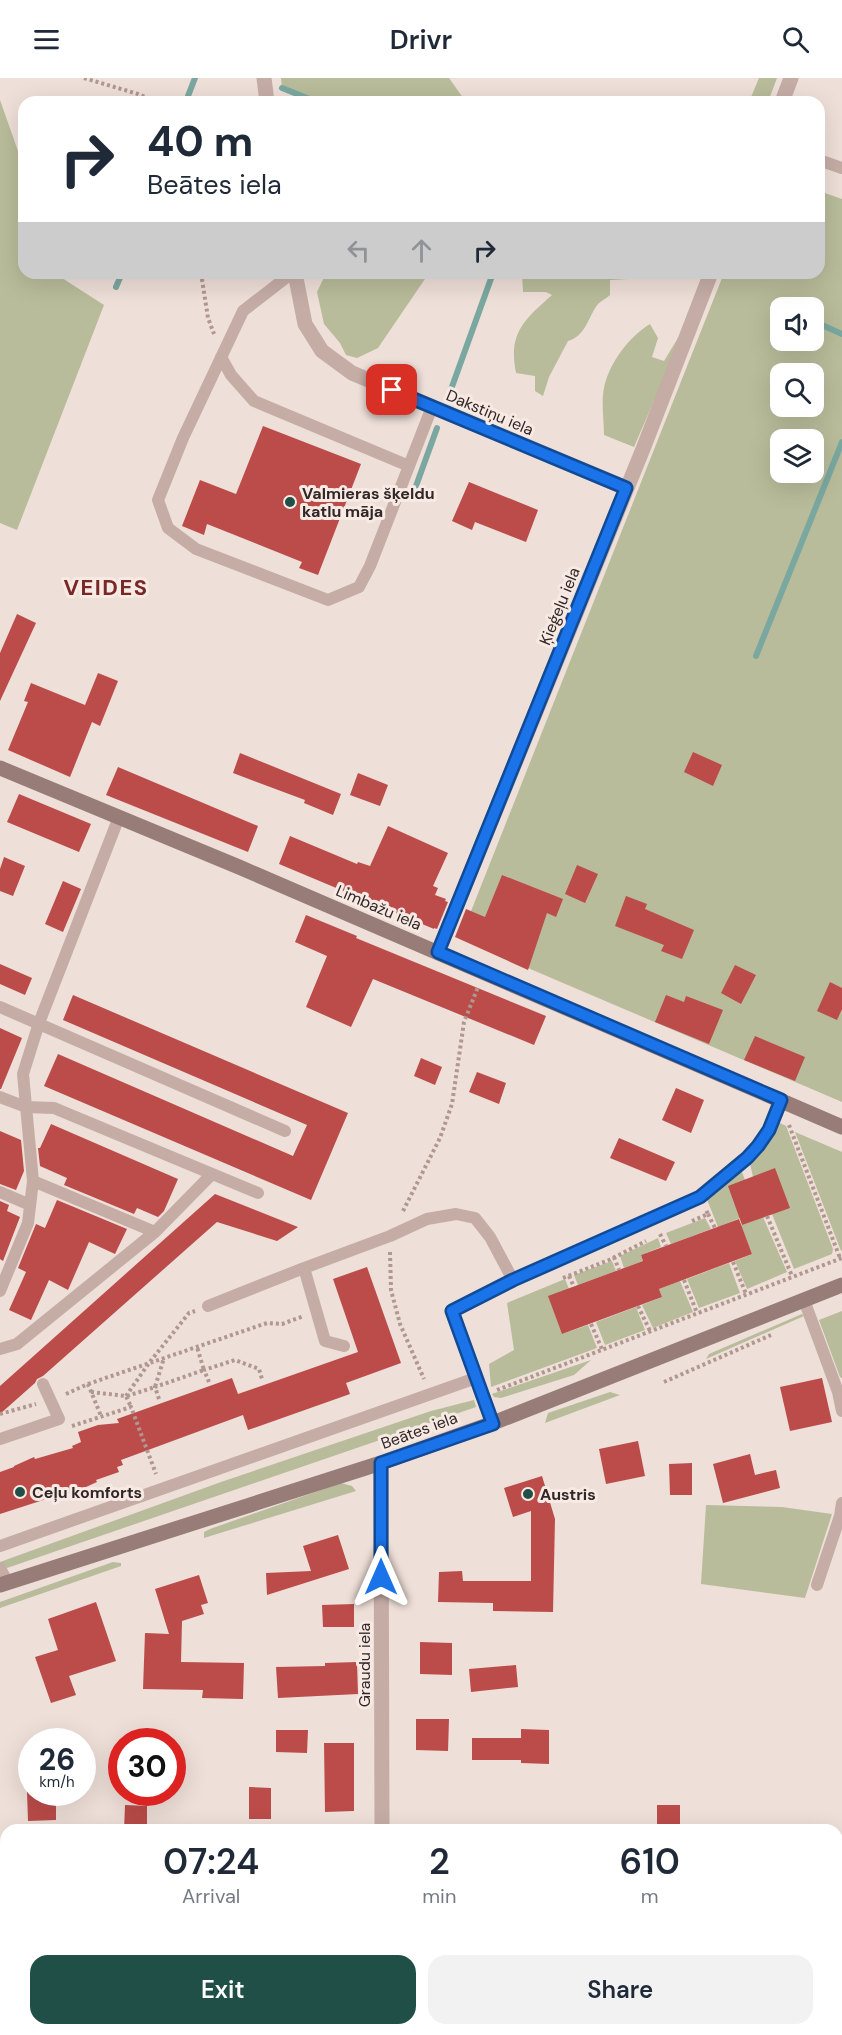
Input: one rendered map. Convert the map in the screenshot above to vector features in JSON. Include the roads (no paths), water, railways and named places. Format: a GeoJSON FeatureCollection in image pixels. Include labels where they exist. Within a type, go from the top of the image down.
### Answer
{"type":"FeatureCollection","features":[{"type":"Feature","properties":{"kind":"main road","name":"Limbažu iela"},"geometry":{"type":"LineString","coordinates":[[0,768],[239,867],[842,1126]]}},
{"type":"Feature","properties":{"kind":"main road","name":"Beātes iela"},"geometry":{"type":"LineString","coordinates":[[4,1584],[381,1463],[493,1424],[842,1284]]}},
{"type":"Feature","properties":{"kind":"street"},"geometry":{"type":"LineString","coordinates":[[264,78],[266,96]]}},
{"type":"Feature","properties":{"kind":"street"},"geometry":{"type":"LineString","coordinates":[[784,96],[791,78]]}},
{"type":"Feature","properties":{"kind":"street","name":"Dakstiņu iela"},"geometry":{"type":"LineString","coordinates":[[295,279],[305,324],[322,351],[352,373],[626,488]]}},
{"type":"Feature","properties":{"kind":"street","name":"Ķieģeļu iela"},"geometry":{"type":"LineString","coordinates":[[438,952],[709,279]]}},
{"type":"Feature","properties":{"kind":"street","name":"Graudu iela"},"geometry":{"type":"LineString","coordinates":[[381,1463],[382,1824]]}},
{"type":"Feature","properties":{"kind":"lane"},"geometry":{"type":"LineString","coordinates":[[825,162],[842,168]]}},
{"type":"Feature","properties":{"kind":"lane"},"geometry":{"type":"LineString","coordinates":[[286,279],[243,310],[183,438],[158,500],[168,528],[196,549],[328,600],[359,587],[370,566],[432,407]]}},
{"type":"Feature","properties":{"kind":"lane"},"geometry":{"type":"LineString","coordinates":[[221,357],[231,375],[254,401],[409,466]]}},
{"type":"Feature","properties":{"kind":"lane"},"geometry":{"type":"LineString","coordinates":[[0,1291],[3,1273],[28,1223],[33,1181],[23,1074],[39,1023],[119,817]]}},
{"type":"Feature","properties":{"kind":"lane"},"geometry":{"type":"LineString","coordinates":[[0,1007],[285,1131]]}},
{"type":"Feature","properties":{"kind":"lane"},"geometry":{"type":"LineString","coordinates":[[0,1097],[26,1107],[54,1108],[258,1193]]}},
{"type":"Feature","properties":{"kind":"lane"},"geometry":{"type":"LineString","coordinates":[[493,1424],[452,1311],[513,1280],[700,1197],[758,1146],[769,1130],[781,1100]]}},
{"type":"Feature","properties":{"kind":"lane"},"geometry":{"type":"LineString","coordinates":[[0,1349],[16,1344],[155,1232],[212,1174]]}},
{"type":"Feature","properties":{"kind":"lane"},"geometry":{"type":"LineString","coordinates":[[33,1181],[155,1232]]}},
{"type":"Feature","properties":{"kind":"lane"},"geometry":{"type":"LineString","coordinates":[[0,1192],[30,1205]]}},
{"type":"Feature","properties":{"kind":"lane"},"geometry":{"type":"LineString","coordinates":[[208,1306],[427,1220],[456,1214],[475,1218],[490,1237],[513,1280]]}},
{"type":"Feature","properties":{"kind":"lane"},"geometry":{"type":"LineString","coordinates":[[304,1269],[325,1341],[344,1346]]}},
{"type":"Feature","properties":{"kind":"lane"},"geometry":{"type":"LineString","coordinates":[[804,1300],[838,1392],[842,1411]]}},
{"type":"Feature","properties":{"kind":"lane"},"geometry":{"type":"LineString","coordinates":[[0,1546],[476,1378]]}},
{"type":"Feature","properties":{"kind":"lane"},"geometry":{"type":"LineString","coordinates":[[0,1439],[59,1419],[43,1384]]}},
{"type":"Feature","properties":{"kind":"lane"},"geometry":{"type":"LineString","coordinates":[[817,1585],[840,1516],[842,1503]]}},
{"type":"Feature","properties":{"kind":"lane"},"geometry":{"type":"LineString","coordinates":[[0,1568],[4,1584]]}},
{"type":"Feature","properties":{"kind":"waterway"},"geometry":{"type":"LineString","coordinates":[[188,96],[195,78]]}},
{"type":"Feature","properties":{"kind":"waterway"},"geometry":{"type":"LineString","coordinates":[[282,88],[302,96]]}},
{"type":"Feature","properties":{"kind":"waterway"},"geometry":{"type":"LineString","coordinates":[[116,287],[119,279]]}},
{"type":"Feature","properties":{"kind":"waterway"},"geometry":{"type":"LineString","coordinates":[[449,395],[491,279]]}},
{"type":"Feature","properties":{"kind":"waterway"},"geometry":{"type":"LineString","coordinates":[[824,326],[842,334]]}},
{"type":"Feature","properties":{"kind":"waterway"},"geometry":{"type":"LineString","coordinates":[[416,486],[437,428]]}},
{"type":"Feature","properties":{"kind":"waterway"},"geometry":{"type":"LineString","coordinates":[[756,656],[842,442]]}},
{"type":"Feature","properties":{"kind":"place","name":"Valmieras šķeldu katlu māja"},"geometry":{"type":"Point","coordinates":[290,502]}},
{"type":"Feature","properties":{"kind":"place","name":"Ceļu komforts"},"geometry":{"type":"Point","coordinates":[20,1492]}},
{"type":"Feature","properties":{"kind":"place","name":"Austris"},"geometry":{"type":"Point","coordinates":[528,1494]}},
{"type":"Feature","properties":{"kind":"district","name":"VEIDES"},"geometry":{"type":"Point","coordinates":[106,587]}}]}
